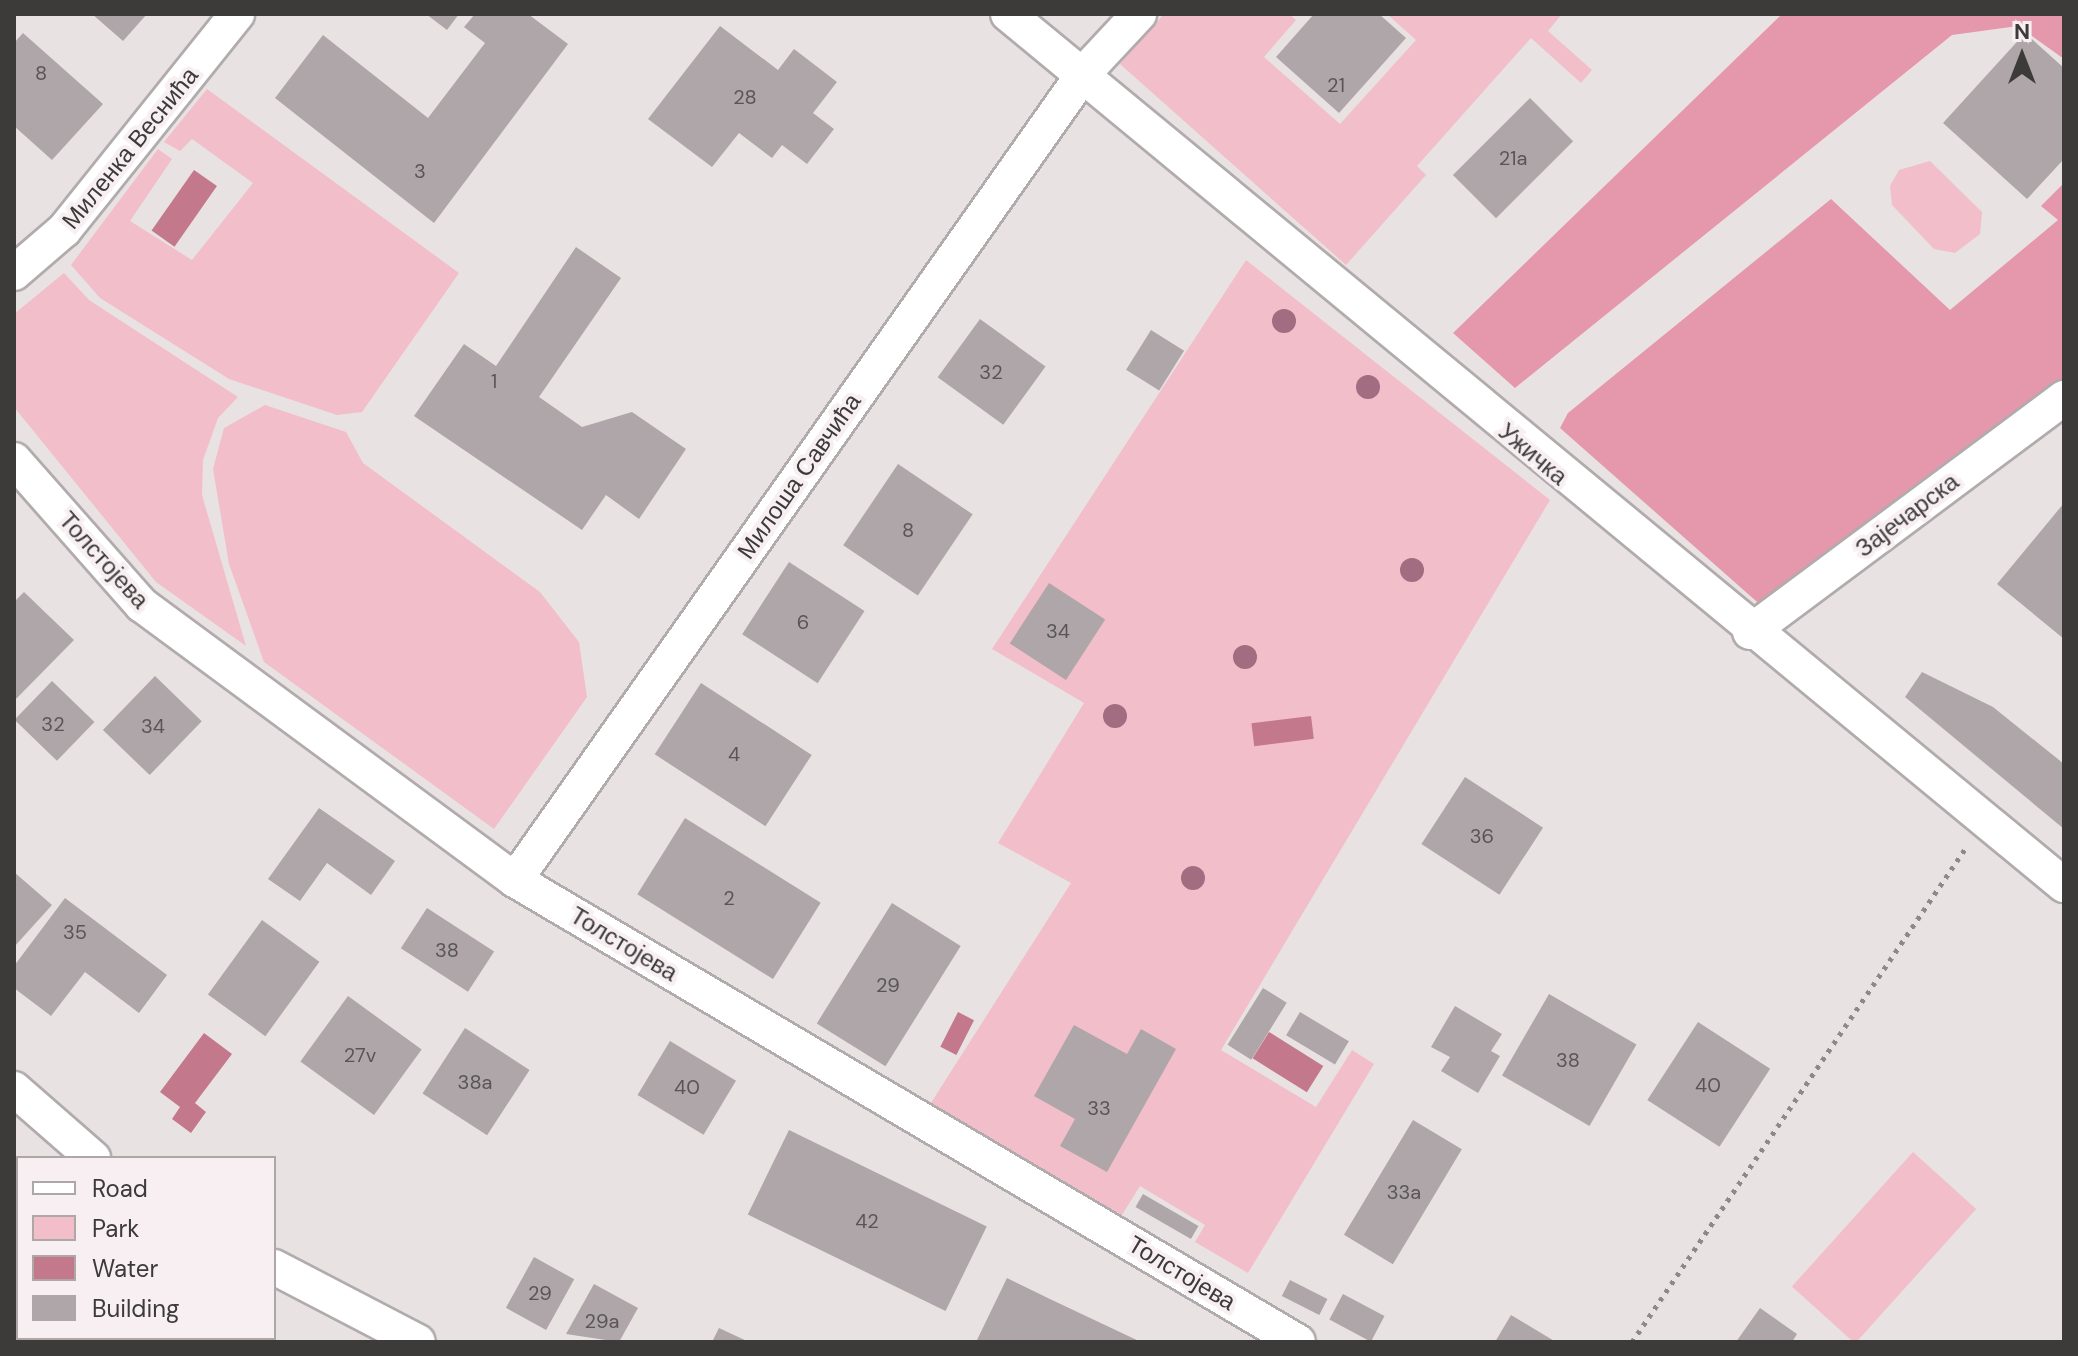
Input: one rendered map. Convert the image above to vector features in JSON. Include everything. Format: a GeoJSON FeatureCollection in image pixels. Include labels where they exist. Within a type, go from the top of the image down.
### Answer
{"type":"FeatureCollection","features":[{"type":"Feature","properties":{"kind":"street","name":"Миленка Веснића"},"geometry":{"type":"LineString","coordinates":[[14,273],[64,230],[237,14]]}},
{"type":"Feature","properties":{"kind":"street","name":"Ужичка"},"geometry":{"type":"LineString","coordinates":[[1008,14],[1084,73],[1750,632],[1986,819],[2064,885]]}},
{"type":"Feature","properties":{"kind":"street","name":"Милоша Савчића"},"geometry":{"type":"LineString","coordinates":[[515,880],[1084,73],[1139,14]]}},
{"type":"Feature","properties":{"kind":"street","name":"Зајечарска"},"geometry":{"type":"LineString","coordinates":[[1750,632],[2064,398]]}},
{"type":"Feature","properties":{"kind":"street","name":"Толстојева"},"geometry":{"type":"LineString","coordinates":[[14,460],[142,605],[515,880],[1298,1342]]}},
{"type":"Feature","properties":{"kind":"street"},"geometry":{"type":"LineString","coordinates":[[14,1089],[91,1156]]}},
{"type":"Feature","properties":{"kind":"street"},"geometry":{"type":"LineString","coordinates":[[276,1268],[418,1342]]}},
{"type":"Feature","properties":{"kind":"path"},"geometry":{"type":"LineString","coordinates":[[1632,1342],[1986,819]]}},
{"type":"Feature","properties":{"kind":"green space"},"geometry":{"type":"Polygon","coordinates":[[[1164,14],[1289,14],[1296,20],[1264,57],[1340,124],[1416,40],[1387,14],[1562,14],[1548,31],[1592,70],[1581,83],[1531,38],[1417,166],[1426,175],[1346,265],[1120,64],[1164,14]]]}},
{"type":"Feature","properties":{"kind":"green space"},"geometry":{"type":"Polygon","coordinates":[[[207,89],[459,273],[362,412],[337,415],[229,379],[100,298],[71,265],[158,149],[172,159],[130,221],[192,260],[253,183],[192,139],[180,151],[164,142],[207,89]]]}},
{"type":"Feature","properties":{"kind":"green space"},"geometry":{"type":"Polygon","coordinates":[[[1930,161],[1982,212],[1980,234],[1955,253],[1934,249],[1892,205],[1890,186],[1899,170],[1930,161]]]}},
{"type":"Feature","properties":{"kind":"green space"},"geometry":{"type":"Polygon","coordinates":[[[1246,260],[1550,500],[1221,1050],[1316,1107],[1352,1050],[1374,1064],[1248,1273],[1195,1242],[1205,1225],[1140,1186],[1122,1215],[929,1106],[1071,883],[998,843],[1084,703],[992,649],[1246,260]]]}},
{"type":"Feature","properties":{"kind":"green space"},"geometry":{"type":"Polygon","coordinates":[[[64,273],[89,300],[238,397],[218,418],[203,460],[202,495],[246,646],[156,582],[14,407],[14,314],[64,273]]]}},
{"type":"Feature","properties":{"kind":"green space"},"geometry":{"type":"Polygon","coordinates":[[[265,405],[346,432],[363,463],[540,592],[579,642],[587,697],[494,829],[264,662],[229,564],[213,469],[224,428],[265,405]]]}},
{"type":"Feature","properties":{"kind":"green space"},"geometry":{"type":"Polygon","coordinates":[[[1913,1152],[1976,1209],[1856,1342],[1792,1287],[1913,1152]]]}},
{"type":"Feature","properties":{"kind":"shaded area"},"geometry":{"type":"Polygon","coordinates":[[[1782,14],[2064,14],[2064,59],[2018,26],[1952,35],[1515,388],[1453,333],[1782,14]]]}},
{"type":"Feature","properties":{"kind":"shaded area"},"geometry":{"type":"Polygon","coordinates":[[[2064,183],[2064,381],[1764,608],[1560,428],[1568,413],[1831,199],[1950,310],[2058,220],[2041,206],[2064,183]]]}},
{"type":"Feature","properties":{"kind":"water"},"geometry":{"type":"Polygon","coordinates":[[[194,170],[217,186],[174,247],[152,231],[194,170]]]}},
{"type":"Feature","properties":{"kind":"water"},"geometry":{"type":"Polygon","coordinates":[[[1311,716],[1314,739],[1254,746],[1251,723],[1311,716]]]}},
{"type":"Feature","properties":{"kind":"water"},"geometry":{"type":"Polygon","coordinates":[[[958,1012],[974,1020],[956,1055],[940,1047],[958,1012]]]}},
{"type":"Feature","properties":{"kind":"water"},"geometry":{"type":"Polygon","coordinates":[[[1269,1032],[1323,1066],[1307,1092],[1253,1058],[1269,1032]]]}},
{"type":"Feature","properties":{"kind":"water"},"geometry":{"type":"Polygon","coordinates":[[[204,1033],[232,1054],[195,1103],[206,1112],[191,1133],[172,1119],[180,1107],[160,1092],[204,1033]]]}},
{"type":"Feature","properties":{"kind":"building"},"geometry":{"type":"Polygon","coordinates":[[[92,14],[147,14],[123,41],[92,14]]]}},
{"type":"Feature","properties":{"kind":"building"},"geometry":{"type":"Polygon","coordinates":[[[426,14],[459,14],[447,30],[426,14]]]}},
{"type":"Feature","properties":{"kind":"building"},"geometry":{"type":"Polygon","coordinates":[[[475,14],[528,14],[568,44],[434,223],[275,98],[323,35],[428,118],[485,43],[464,27],[475,14]]]}},
{"type":"Feature","properties":{"kind":"building"},"geometry":{"type":"Polygon","coordinates":[[[1314,14],[1379,14],[1406,38],[1339,113],[1276,57],[1314,14]]]}},
{"type":"Feature","properties":{"kind":"building"},"geometry":{"type":"Polygon","coordinates":[[[720,26],[778,70],[794,49],[837,82],[813,113],[834,129],[807,164],[782,145],[772,158],[739,133],[712,167],[648,119],[720,26]]]}},
{"type":"Feature","properties":{"kind":"building"},"geometry":{"type":"Polygon","coordinates":[[[23,33],[103,104],[52,160],[14,126],[14,43],[23,33]]]}},
{"type":"Feature","properties":{"kind":"building"},"geometry":{"type":"Polygon","coordinates":[[[2025,33],[2064,68],[2064,159],[2027,199],[1943,123],[2025,33]]]}},
{"type":"Feature","properties":{"kind":"building"},"geometry":{"type":"Polygon","coordinates":[[[1530,98],[1573,141],[1496,218],[1453,175],[1530,98]]]}},
{"type":"Feature","properties":{"kind":"building"},"geometry":{"type":"Polygon","coordinates":[[[576,247],[621,278],[539,397],[582,427],[632,412],[686,449],[639,519],[606,495],[582,530],[414,416],[464,344],[496,366],[576,247]]]}},
{"type":"Feature","properties":{"kind":"building"},"geometry":{"type":"Polygon","coordinates":[[[980,319],[1046,367],[1003,425],[938,377],[980,319]]]}},
{"type":"Feature","properties":{"kind":"building"},"geometry":{"type":"Polygon","coordinates":[[[1151,330],[1184,351],[1159,391],[1126,370],[1151,330]]]}},
{"type":"Feature","properties":{"kind":"building"},"geometry":{"type":"Polygon","coordinates":[[[898,464],[973,514],[918,596],[843,545],[898,464]]]}},
{"type":"Feature","properties":{"kind":"building"},"geometry":{"type":"Polygon","coordinates":[[[2064,503],[2064,639],[1997,584],[2064,503]]]}},
{"type":"Feature","properties":{"kind":"building"},"geometry":{"type":"Polygon","coordinates":[[[789,562],[864,611],[818,683],[742,634],[789,562]]]}},
{"type":"Feature","properties":{"kind":"building"},"geometry":{"type":"Polygon","coordinates":[[[1049,583],[1105,619],[1066,680],[1010,643],[1049,583]]]}},
{"type":"Feature","properties":{"kind":"building"},"geometry":{"type":"Polygon","coordinates":[[[24,592],[74,640],[14,701],[14,602],[24,592]]]}},
{"type":"Feature","properties":{"kind":"building"},"geometry":{"type":"Polygon","coordinates":[[[1922,672],[1993,707],[2064,764],[2064,829],[1905,697],[1922,672]]]}},
{"type":"Feature","properties":{"kind":"building"},"geometry":{"type":"Polygon","coordinates":[[[155,676],[202,721],[150,775],[103,730],[155,676]]]}},
{"type":"Feature","properties":{"kind":"building"},"geometry":{"type":"Polygon","coordinates":[[[52,681],[94,722],[57,761],[14,720],[52,681]]]}},
{"type":"Feature","properties":{"kind":"building"},"geometry":{"type":"Polygon","coordinates":[[[701,683],[812,755],[765,826],[655,754],[701,683]]]}},
{"type":"Feature","properties":{"kind":"building"},"geometry":{"type":"Polygon","coordinates":[[[1465,777],[1543,828],[1499,895],[1421,844],[1465,777]]]}},
{"type":"Feature","properties":{"kind":"building"},"geometry":{"type":"Polygon","coordinates":[[[319,808],[395,861],[371,895],[327,863],[300,901],[268,879],[319,808]]]}},
{"type":"Feature","properties":{"kind":"building"},"geometry":{"type":"Polygon","coordinates":[[[685,818],[821,903],[773,979],[637,894],[685,818]]]}},
{"type":"Feature","properties":{"kind":"building"},"geometry":{"type":"Polygon","coordinates":[[[14,872],[52,905],[14,947],[14,872]]]}},
{"type":"Feature","properties":{"kind":"building"},"geometry":{"type":"Polygon","coordinates":[[[65,898],[167,975],[139,1013],[85,972],[51,1016],[14,988],[14,966],[65,898]]]}},
{"type":"Feature","properties":{"kind":"building"},"geometry":{"type":"Polygon","coordinates":[[[892,903],[961,946],[885,1066],[817,1023],[892,903]]]}},
{"type":"Feature","properties":{"kind":"building"},"geometry":{"type":"Polygon","coordinates":[[[427,908],[494,952],[468,992],[401,948],[427,908]]]}},
{"type":"Feature","properties":{"kind":"building"},"geometry":{"type":"Polygon","coordinates":[[[262,920],[319,962],[265,1036],[208,994],[262,920]]]}},
{"type":"Feature","properties":{"kind":"building"},"geometry":{"type":"Polygon","coordinates":[[[1263,988],[1287,1003],[1251,1060],[1227,1045],[1263,988]]]}},
{"type":"Feature","properties":{"kind":"building"},"geometry":{"type":"Polygon","coordinates":[[[1549,994],[1636,1044],[1589,1126],[1502,1075],[1549,994]]]}},
{"type":"Feature","properties":{"kind":"building"},"geometry":{"type":"Polygon","coordinates":[[[348,996],[422,1049],[374,1115],[300,1062],[348,996]]]}},
{"type":"Feature","properties":{"kind":"building"},"geometry":{"type":"Polygon","coordinates":[[[1455,1006],[1502,1034],[1491,1051],[1500,1056],[1478,1093],[1441,1071],[1450,1057],[1431,1047],[1455,1006]]]}},
{"type":"Feature","properties":{"kind":"building"},"geometry":{"type":"Polygon","coordinates":[[[1300,1012],[1349,1041],[1335,1065],[1286,1035],[1300,1012]]]}},
{"type":"Feature","properties":{"kind":"building"},"geometry":{"type":"Polygon","coordinates":[[[1698,1022],[1770,1069],[1719,1147],[1647,1100],[1698,1022]]]}},
{"type":"Feature","properties":{"kind":"building"},"geometry":{"type":"Polygon","coordinates":[[[1074,1025],[1127,1054],[1141,1029],[1176,1049],[1107,1172],[1060,1146],[1075,1119],[1034,1096],[1074,1025]]]}},
{"type":"Feature","properties":{"kind":"building"},"geometry":{"type":"Polygon","coordinates":[[[465,1028],[530,1070],[487,1135],[423,1093],[465,1028]]]}},
{"type":"Feature","properties":{"kind":"building"},"geometry":{"type":"Polygon","coordinates":[[[670,1041],[736,1081],[704,1135],[638,1095],[670,1041]]]}},
{"type":"Feature","properties":{"kind":"building"},"geometry":{"type":"Polygon","coordinates":[[[1413,1120],[1462,1149],[1393,1264],[1344,1235],[1413,1120]]]}},
{"type":"Feature","properties":{"kind":"building"},"geometry":{"type":"Polygon","coordinates":[[[789,1130],[987,1226],[946,1311],[748,1214],[789,1130]]]}},
{"type":"Feature","properties":{"kind":"building"},"geometry":{"type":"Polygon","coordinates":[[[1143,1194],[1198,1226],[1191,1239],[1136,1207],[1143,1194]]]}},
{"type":"Feature","properties":{"kind":"building"},"geometry":{"type":"Polygon","coordinates":[[[534,1257],[574,1279],[546,1330],[506,1308],[534,1257]]]}},
{"type":"Feature","properties":{"kind":"building"},"geometry":{"type":"Polygon","coordinates":[[[1007,1278],[1052,1300],[1141,1342],[976,1342],[1007,1278]]]}},
{"type":"Feature","properties":{"kind":"building"},"geometry":{"type":"Polygon","coordinates":[[[1290,1280],[1327,1299],[1319,1315],[1282,1296],[1290,1280]]]}},
{"type":"Feature","properties":{"kind":"building"},"geometry":{"type":"Polygon","coordinates":[[[594,1284],[638,1308],[619,1342],[566,1334],[594,1284]]]}},
{"type":"Feature","properties":{"kind":"building"},"geometry":{"type":"Polygon","coordinates":[[[1343,1294],[1384,1316],[1371,1342],[1329,1320],[1343,1294]]]}},
{"type":"Feature","properties":{"kind":"building"},"geometry":{"type":"Polygon","coordinates":[[[1760,1308],[1797,1334],[1792,1342],[1736,1342],[1760,1308]]]}},
{"type":"Feature","properties":{"kind":"building"},"geometry":{"type":"Polygon","coordinates":[[[1511,1315],[1556,1342],[1495,1342],[1511,1315]]]}},
{"type":"Feature","properties":{"kind":"building"},"geometry":{"type":"Polygon","coordinates":[[[719,1328],[749,1342],[712,1342],[719,1328]]]}}]}
